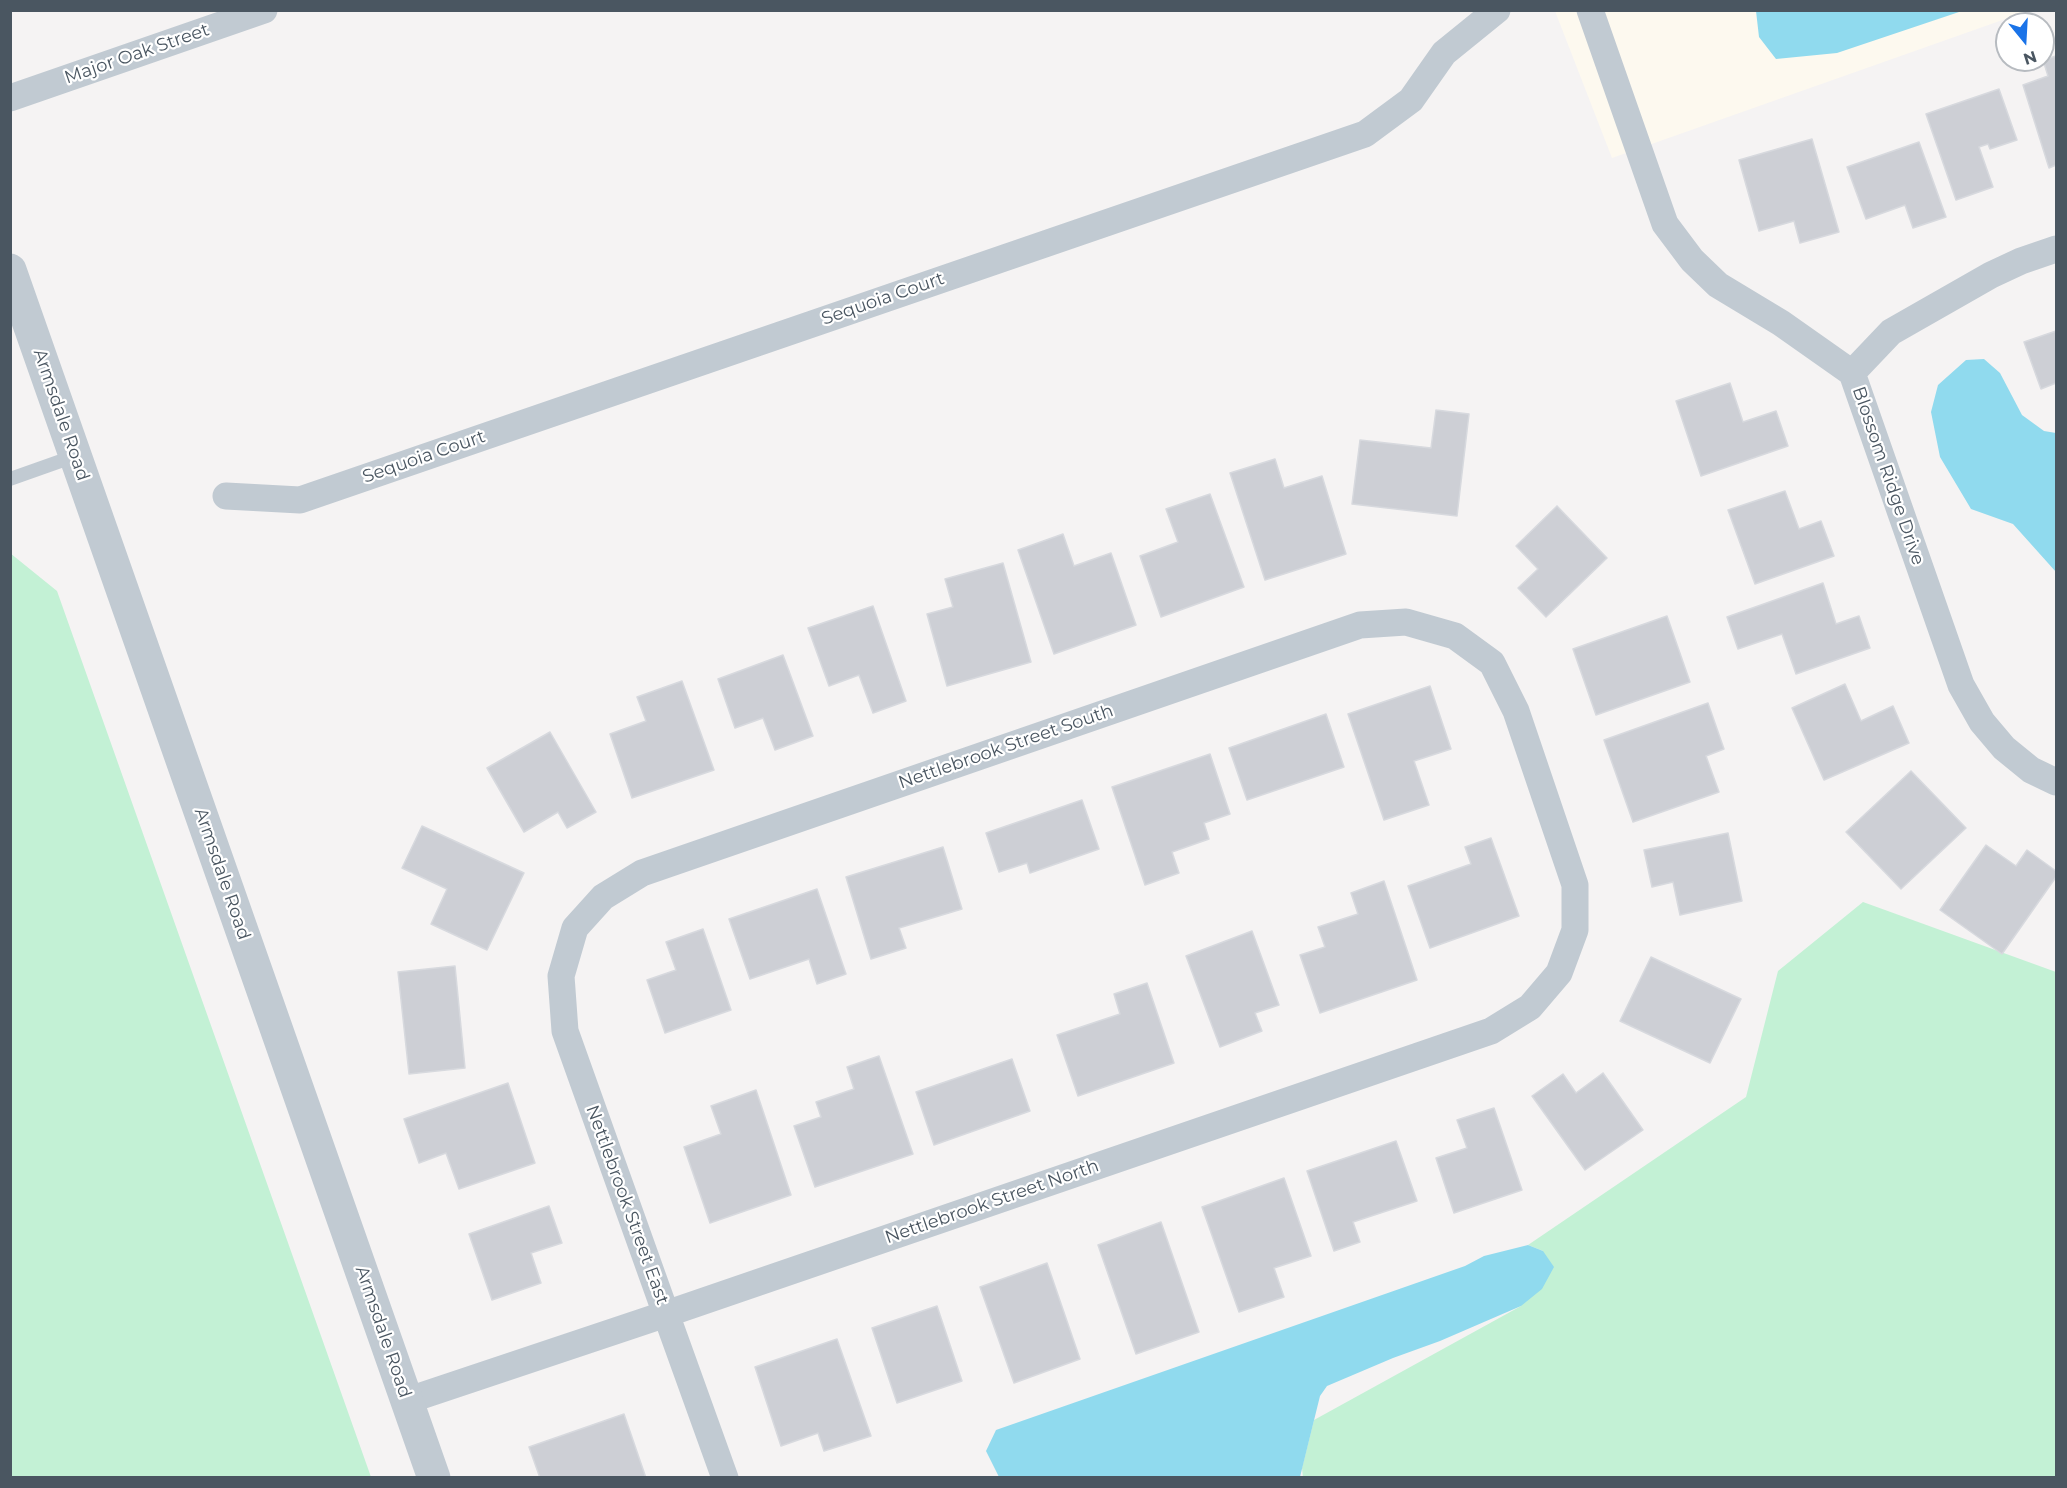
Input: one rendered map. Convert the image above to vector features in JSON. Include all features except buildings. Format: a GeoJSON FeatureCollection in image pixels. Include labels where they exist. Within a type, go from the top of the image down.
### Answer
{"type":"FeatureCollection","features":[{"type":"Feature","properties":{"kind":"street","name":"Major Oak Street"},"geometry":{"type":"LineString","coordinates":[[10,98],[264,10]]}},
{"type":"Feature","properties":{"kind":"street","name":"Sequoia Court"},"geometry":{"type":"LineString","coordinates":[[226,496],[300,500],[1365,134],[1411,100],[1444,53],[1497,10]]}},
{"type":"Feature","properties":{"kind":"street","name":"Blossom Ridge Drive"},"geometry":{"type":"LineString","coordinates":[[1590,10],[1665,224],[1692,260],[1718,285],[1781,323],[1852,373],[1961,685],[1982,722],[2004,748],[2031,770],[2056,782]]}},
{"type":"Feature","properties":{"kind":"street"},"geometry":{"type":"LineString","coordinates":[[1852,373],[1891,332],[1991,275],[2021,261],[2056,249]]}},
{"type":"Feature","properties":{"kind":"street","name":"Armsdale Road"},"geometry":{"type":"LineString","coordinates":[[10,270],[434,1478]]}},
{"type":"Feature","properties":{"kind":"street","name":"Nettlebrook Street South"},"geometry":{"type":"LineString","coordinates":[[575,928],[603,897],[642,873],[1360,625],[1406,622],[1455,636],[1492,663],[1516,711],[1575,885],[1575,930],[1559,973]]}},
{"type":"Feature","properties":{"kind":"street","name":"Nettlebrook Street East"},"geometry":{"type":"LineString","coordinates":[[575,928],[561,976],[565,1031],[725,1478]]}},
{"type":"Feature","properties":{"kind":"street","name":"Nettlebrook Street North"},"geometry":{"type":"LineString","coordinates":[[406,1401],[1491,1031],[1530,1007],[1559,973]]}},
{"type":"Feature","properties":{"kind":"lane"},"geometry":{"type":"LineString","coordinates":[[10,479],[75,456]]}},
{"type":"Feature","properties":{"kind":"shaded area"},"geometry":{"type":"Polygon","coordinates":[[[1555,11],[2028,11],[1995,12],[1995,23],[1612,158],[1555,11]]]}},
{"type":"Feature","properties":{"kind":"green space"},"geometry":{"type":"Polygon","coordinates":[[[10,553],[57,591],[371,1477],[11,1477],[10,553]]]}},
{"type":"Feature","properties":{"kind":"green space"},"geometry":{"type":"Polygon","coordinates":[[[1863,902],[2056,972],[2056,1477],[1303,1478],[1302,1468],[1314,1420],[1521,1306],[1543,1251],[1528,1245],[1746,1097],[1778,971],[1863,902]]]}},
{"type":"Feature","properties":{"kind":"water"},"geometry":{"type":"Polygon","coordinates":[[[1756,10],[1962,11],[1837,53],[1776,59],[1759,37],[1756,10]]]}},
{"type":"Feature","properties":{"kind":"water"},"geometry":{"type":"Polygon","coordinates":[[[1984,359],[2000,373],[2022,415],[2044,431],[2056,433],[2056,572],[2013,524],[1971,509],[1940,457],[1931,412],[1938,385],[1966,360],[1984,359]]]}},
{"type":"Feature","properties":{"kind":"water"},"geometry":{"type":"Polygon","coordinates":[[[1528,1245],[1543,1251],[1554,1267],[1542,1289],[1521,1306],[1327,1386],[1320,1396],[1300,1477],[999,1477],[986,1451],[996,1430],[1465,1266],[1484,1256],[1528,1245]]]}}]}
